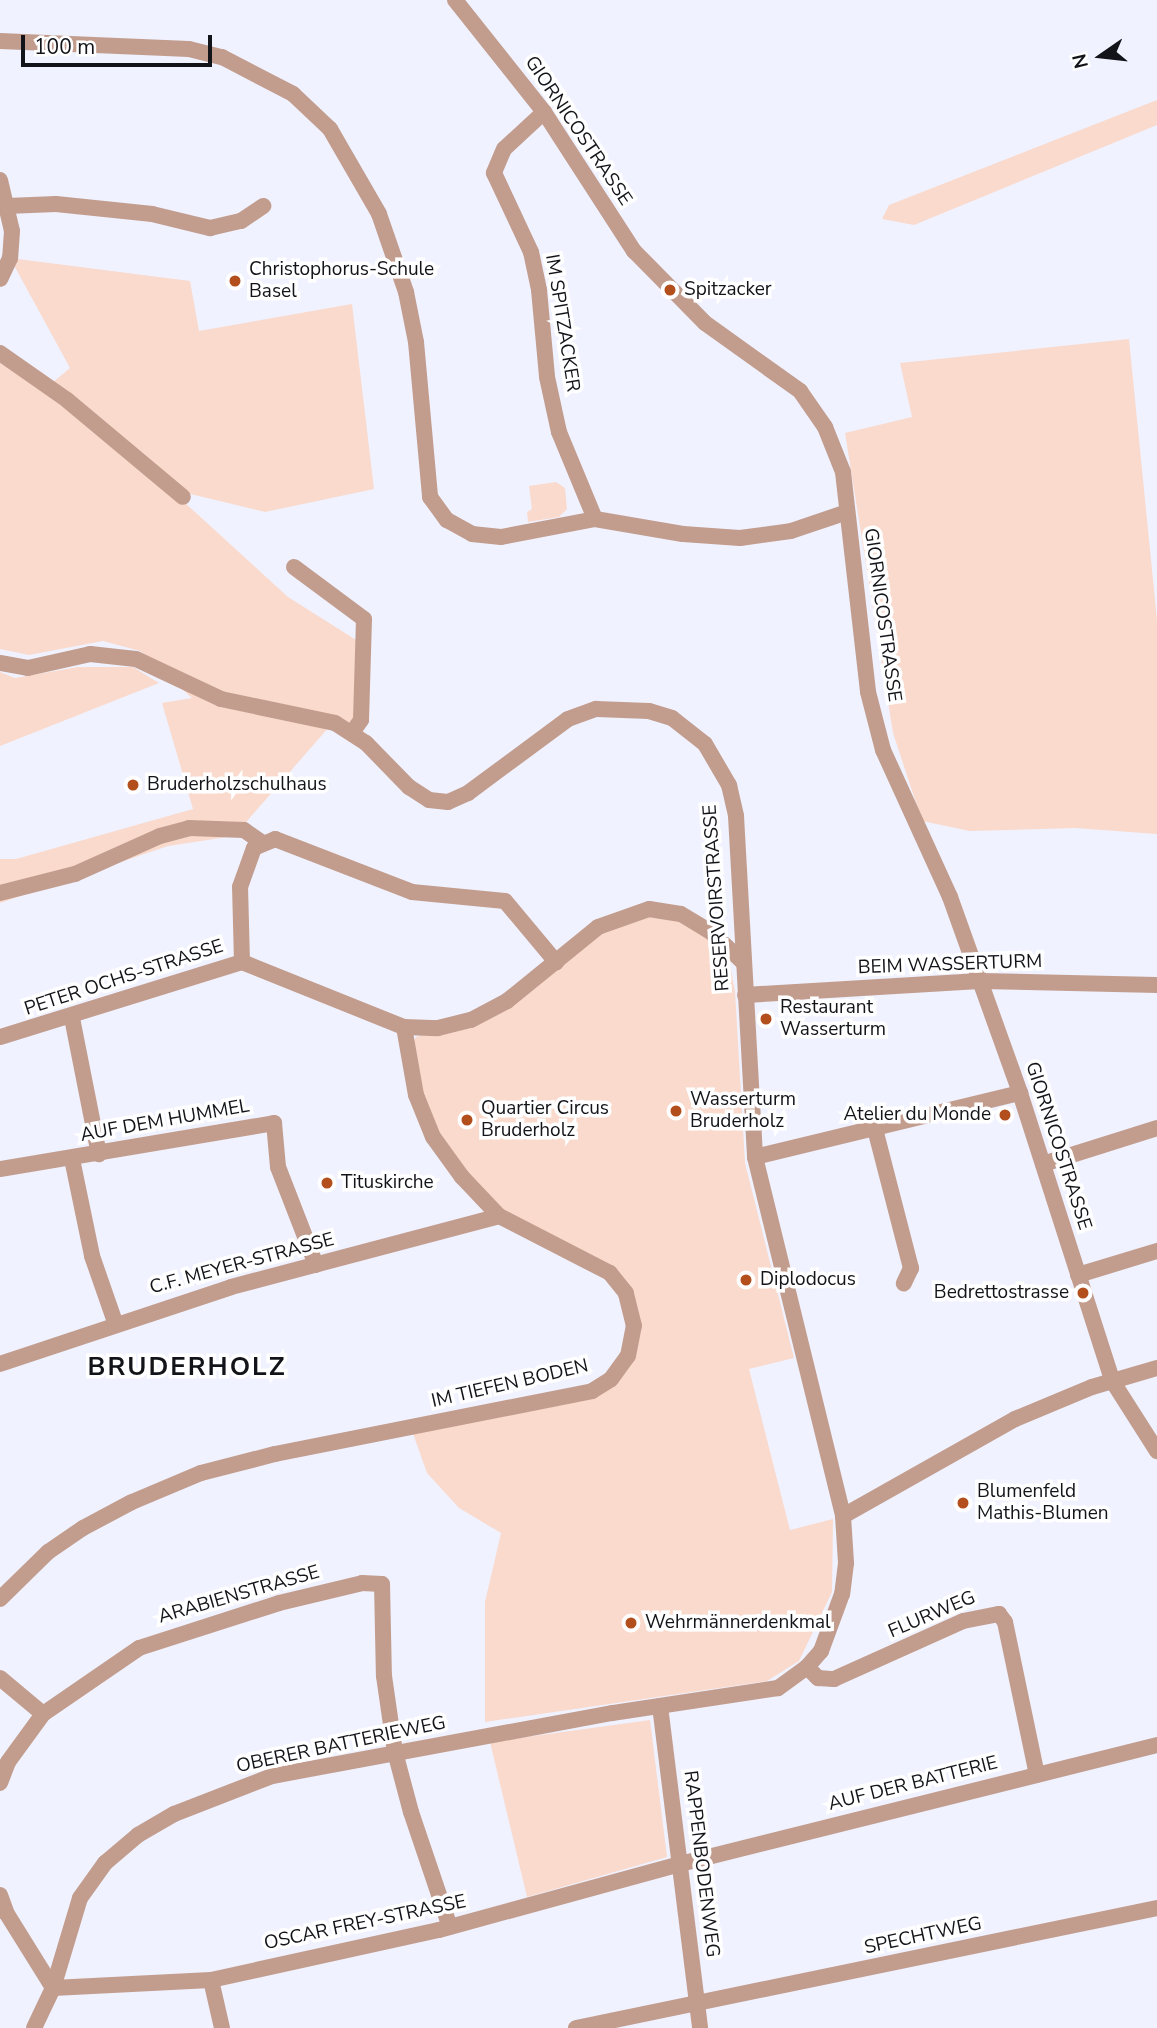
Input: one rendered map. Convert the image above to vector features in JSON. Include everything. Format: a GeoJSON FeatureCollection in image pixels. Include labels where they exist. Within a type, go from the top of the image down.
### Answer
{"type":"FeatureCollection","features":[{"type":"Feature","properties":{"kind":"street","name":"GIORNICOSTRASSE"},"geometry":{"type":"LineString","coordinates":[[455,0],[544,112],[604,210],[666,287],[705,323],[800,391],[825,427],[843,472],[868,692],[883,750],[950,897],[1020,1093],[1113,1382],[1157,1451]]}},
{"type":"Feature","properties":{"kind":"street"},"geometry":{"type":"LineString","coordinates":[[0,41],[189,49],[233,61],[293,94],[330,129],[358,170],[396,257],[416,342],[430,497],[447,520],[472,534],[501,537],[595,519],[683,534],[740,538],[791,531],[847,512]]}},
{"type":"Feature","properties":{"kind":"street","name":"IM SPITZACKER"},"geometry":{"type":"LineString","coordinates":[[544,112],[504,149],[494,173],[531,252],[559,432],[595,519]]}},
{"type":"Feature","properties":{"kind":"street"},"geometry":{"type":"LineString","coordinates":[[0,180],[7,206],[10,258],[0,279]]}},
{"type":"Feature","properties":{"kind":"street"},"geometry":{"type":"LineString","coordinates":[[7,206],[55,204],[152,214],[210,228],[241,221],[263,206]]}},
{"type":"Feature","properties":{"kind":"street"},"geometry":{"type":"LineString","coordinates":[[0,353],[67,400],[183,497]]}},
{"type":"Feature","properties":{"kind":"street"},"geometry":{"type":"LineString","coordinates":[[294,567],[364,619],[361,720],[352,733]]}},
{"type":"Feature","properties":{"kind":"street","name":"RESERVOIRSTRASSE"},"geometry":{"type":"LineString","coordinates":[[0,663],[28,668],[90,653],[136,659],[221,699],[335,723],[352,733],[409,787],[429,800],[448,803],[468,793],[568,719],[620,707],[672,718],[705,744],[729,785],[736,816],[755,1157],[843,1516],[842,1594],[821,1651],[807,1667],[778,1688],[660,1706]]}},
{"type":"Feature","properties":{"kind":"street"},"geometry":{"type":"LineString","coordinates":[[0,893],[75,874],[160,836],[189,828],[244,830],[261,842],[286,843],[412,892],[505,901],[556,962]]}},
{"type":"Feature","properties":{"kind":"street"},"geometry":{"type":"LineString","coordinates":[[242,962],[240,887],[254,848],[261,842]]}},
{"type":"Feature","properties":{"kind":"street","name":"PETER OCHS-STRASSE"},"geometry":{"type":"LineString","coordinates":[[0,1037],[72,1018],[242,962],[404,1027],[438,1028],[471,1020],[507,1001],[598,927],[649,909],[681,914],[711,932],[743,962]]}},
{"type":"Feature","properties":{"kind":"street","name":"BEIM WASSERTURM"},"geometry":{"type":"LineString","coordinates":[[744,995],[980,981],[1157,985]]}},
{"type":"Feature","properties":{"kind":"street"},"geometry":{"type":"LineString","coordinates":[[72,1018],[99,1154]]}},
{"type":"Feature","properties":{"kind":"street","name":"IM TIEFEN BODEN"},"geometry":{"type":"LineString","coordinates":[[0,1599],[48,1552],[83,1528],[132,1502],[201,1473],[275,1454],[592,1391],[611,1379],[628,1356],[634,1326],[626,1293],[610,1273],[499,1216],[462,1177],[433,1137],[416,1095],[404,1027]]}},
{"type":"Feature","properties":{"kind":"street"},"geometry":{"type":"LineString","coordinates":[[755,1157],[1020,1093]]}},
{"type":"Feature","properties":{"kind":"street","name":"AUF DEM HUMMEL"},"geometry":{"type":"LineString","coordinates":[[0,1170],[274,1124],[278,1167],[316,1265]]}},
{"type":"Feature","properties":{"kind":"street"},"geometry":{"type":"LineString","coordinates":[[1043,1164],[1157,1128]]}},
{"type":"Feature","properties":{"kind":"street"},"geometry":{"type":"LineString","coordinates":[[875,1129],[911,1268],[904,1283]]}},
{"type":"Feature","properties":{"kind":"street"},"geometry":{"type":"LineString","coordinates":[[72,1158],[92,1256],[115,1322]]}},
{"type":"Feature","properties":{"kind":"street","name":"C.F. MEYER-STRASSE"},"geometry":{"type":"LineString","coordinates":[[0,1364],[115,1322],[499,1216]]}},
{"type":"Feature","properties":{"kind":"street"},"geometry":{"type":"LineString","coordinates":[[1078,1275],[1157,1251]]}},
{"type":"Feature","properties":{"kind":"street"},"geometry":{"type":"LineString","coordinates":[[843,1516],[1015,1419],[1157,1368]]}},
{"type":"Feature","properties":{"kind":"street","name":"ARABIENSTRASSE"},"geometry":{"type":"LineString","coordinates":[[0,1783],[8,1762],[43,1714],[139,1648],[188,1629],[350,1586],[382,1584],[384,1676],[396,1752]]}},
{"type":"Feature","properties":{"kind":"street","name":"FLURWEG"},"geometry":{"type":"LineString","coordinates":[[807,1667],[818,1678],[834,1679],[963,1621],[999,1614],[1005,1622],[1037,1775]]}},
{"type":"Feature","properties":{"kind":"street"},"geometry":{"type":"LineString","coordinates":[[0,1678],[43,1714]]}},
{"type":"Feature","properties":{"kind":"street","name":"OBERER BATTERIEWEG"},"geometry":{"type":"LineString","coordinates":[[34,2028],[53,1988],[80,1898],[105,1863],[138,1835],[223,1792],[272,1776],[660,1706]]}},
{"type":"Feature","properties":{"kind":"street","name":"RAPPENBODENWEG"},"geometry":{"type":"LineString","coordinates":[[660,1706],[700,2028]]}},
{"type":"Feature","properties":{"kind":"street","name":"AUF DER BATTERIE"},"geometry":{"type":"LineString","coordinates":[[680,1864],[1157,1745]]}},
{"type":"Feature","properties":{"kind":"street"},"geometry":{"type":"LineString","coordinates":[[396,1752],[411,1812],[450,1927]]}},
{"type":"Feature","properties":{"kind":"street","name":"OSCAR FREY-STRASSE"},"geometry":{"type":"LineString","coordinates":[[53,1988],[211,1980],[450,1927],[680,1864]]}},
{"type":"Feature","properties":{"kind":"street"},"geometry":{"type":"LineString","coordinates":[[0,1895],[7,1914],[53,1988]]}},
{"type":"Feature","properties":{"kind":"street","name":"SPECHTWEG"},"geometry":{"type":"LineString","coordinates":[[576,2028],[1157,1908]]}},
{"type":"Feature","properties":{"kind":"street"},"geometry":{"type":"LineString","coordinates":[[211,1980],[222,2028]]}},
{"type":"Feature","properties":{"kind":"shaded area"},"geometry":{"type":"Polygon","coordinates":[[[1157,100],[1157,125],[914,225],[882,219],[889,205],[1157,100]]]}},
{"type":"Feature","properties":{"kind":"shaded area"},"geometry":{"type":"Polygon","coordinates":[[[10,258],[190,281],[199,331],[352,304],[374,489],[265,512],[182,492],[52,383],[70,368],[10,258]]]}},
{"type":"Feature","properties":{"kind":"shaded area"},"geometry":{"type":"Polygon","coordinates":[[[1129,339],[1157,620],[1157,834],[1075,828],[970,831],[922,821],[893,733],[845,433],[912,417],[900,363],[1129,339]]]}},
{"type":"Feature","properties":{"kind":"shaded area"},"geometry":{"type":"Polygon","coordinates":[[[0,362],[62,401],[172,491],[288,597],[364,645],[352,733],[329,727],[234,836],[168,846],[0,903],[0,859],[16,859],[193,809],[162,703],[192,698],[140,651],[103,641],[29,655],[0,649],[0,362]]]}},
{"type":"Feature","properties":{"kind":"shaded area"},"geometry":{"type":"Polygon","coordinates":[[[556,482],[565,488],[567,509],[559,517],[528,522],[527,512],[532,509],[529,486],[556,482]]]}},
{"type":"Feature","properties":{"kind":"shaded area"},"geometry":{"type":"Polygon","coordinates":[[[78,667],[133,667],[159,683],[0,746],[0,672],[15,678],[78,667]]]}},
{"type":"Feature","properties":{"kind":"shaded area"},"geometry":{"type":"Polygon","coordinates":[[[681,914],[727,950],[735,991],[745,1163],[794,1358],[749,1369],[790,1530],[833,1519],[832,1592],[799,1661],[767,1681],[485,1722],[485,1602],[501,1533],[459,1508],[427,1473],[411,1428],[611,1379],[634,1326],[610,1273],[499,1216],[433,1137],[406,1055],[416,1037],[471,1020],[619,917],[681,914]]]}},
{"type":"Feature","properties":{"kind":"shaded area"},"geometry":{"type":"Polygon","coordinates":[[[650,1720],[667,1857],[527,1897],[490,1742],[650,1720]]]}},
{"type":"Feature","properties":{"kind":"place","name":"Christophorus-Schule Basel"},"geometry":{"type":"Point","coordinates":[235,281]}},
{"type":"Feature","properties":{"kind":"place","name":"Spitzacker"},"geometry":{"type":"Point","coordinates":[670,290]}},
{"type":"Feature","properties":{"kind":"place","name":"Bruderholzschulhaus"},"geometry":{"type":"Point","coordinates":[133,785]}},
{"type":"Feature","properties":{"kind":"place","name":"Restaurant Wasserturm"},"geometry":{"type":"Point","coordinates":[766,1019]}},
{"type":"Feature","properties":{"kind":"place","name":"Wasserturm Bruderholz"},"geometry":{"type":"Point","coordinates":[676,1111]}},
{"type":"Feature","properties":{"kind":"place","name":"Atelier du Monde"},"geometry":{"type":"Point","coordinates":[1005,1115]}},
{"type":"Feature","properties":{"kind":"place","name":"Quartier Circus Bruderholz"},"geometry":{"type":"Point","coordinates":[467,1120]}},
{"type":"Feature","properties":{"kind":"place","name":"Tituskirche"},"geometry":{"type":"Point","coordinates":[327,1183]}},
{"type":"Feature","properties":{"kind":"place","name":"Diplodocus"},"geometry":{"type":"Point","coordinates":[746,1280]}},
{"type":"Feature","properties":{"kind":"place","name":"Bedrettostrasse"},"geometry":{"type":"Point","coordinates":[1083,1293]}},
{"type":"Feature","properties":{"kind":"place","name":"Blumenfeld Mathis-Blumen"},"geometry":{"type":"Point","coordinates":[963,1503]}},
{"type":"Feature","properties":{"kind":"place","name":"Wehrmännerdenkmal"},"geometry":{"type":"Point","coordinates":[631,1623]}},
{"type":"Feature","properties":{"kind":"district","name":"BRUDERHOLZ"},"geometry":{"type":"Point","coordinates":[187,1367]}}]}
